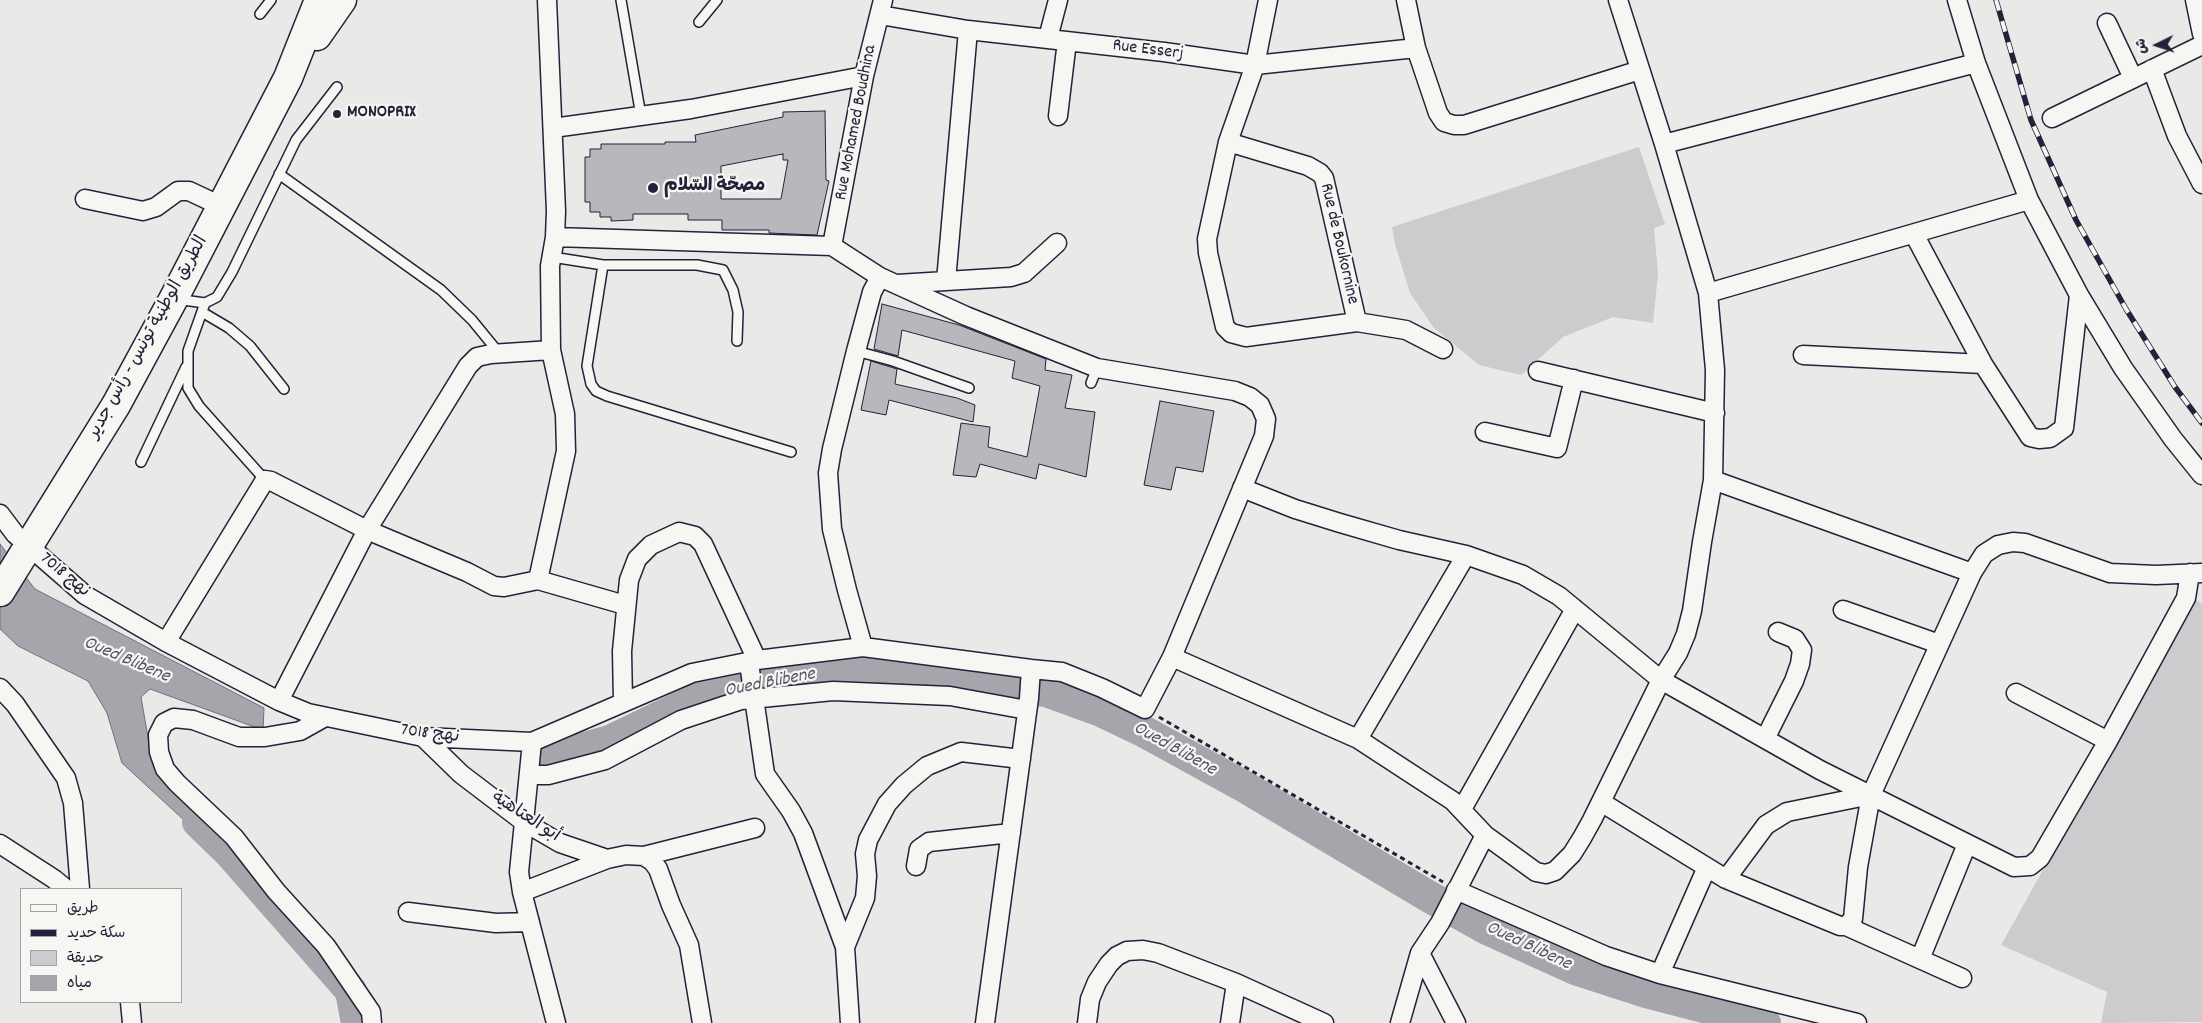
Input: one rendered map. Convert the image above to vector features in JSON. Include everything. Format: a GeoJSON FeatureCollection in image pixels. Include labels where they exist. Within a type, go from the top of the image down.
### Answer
{"type":"FeatureCollection","features":[{"type":"Feature","properties":{"kind":"main road","name":"الطريق الوطنية تونس - رأس جدير"},"geometry":{"type":"LineString","coordinates":[[0,592],[116,405],[174,298],[288,78],[319,0]]}},
{"type":"Feature","properties":{"kind":"main road","name":"الطريق الوطنية تونس - رأس جدير"},"geometry":{"type":"LineString","coordinates":[[288,78],[342,0]]}},
{"type":"Feature","properties":{"kind":"street"},"geometry":{"type":"LineString","coordinates":[[538,580],[566,451],[565,414],[551,350],[550,266],[555,237],[553,128],[547,0]]}},
{"type":"Feature","properties":{"kind":"street"},"geometry":{"type":"LineString","coordinates":[[1048,38],[1058,0]]}},
{"type":"Feature","properties":{"kind":"street"},"geometry":{"type":"LineString","coordinates":[[1268,0],[1255,65],[1228,142],[1207,239],[1208,253],[1226,326],[1231,333],[1246,337],[1357,322],[1406,330],[1443,349]]}},
{"type":"Feature","properties":{"kind":"street"},"geometry":{"type":"LineString","coordinates":[[1406,0],[1416,48],[1438,113],[1444,122],[1454,126],[1464,125],[1640,70]]}},
{"type":"Feature","properties":{"kind":"street"},"geometry":{"type":"LineString","coordinates":[[1172,657],[1358,739],[1453,801],[1485,835],[1536,872],[1546,874],[1555,871],[1572,854],[1592,820],[1661,680],[1678,653],[1688,626],[1713,480],[1715,370],[1708,293],[1664,144],[1618,0]]}},
{"type":"Feature","properties":{"kind":"street"},"geometry":{"type":"LineString","coordinates":[[1957,0],[1976,64],[2029,200],[2079,295],[2124,368],[2173,439],[2202,475]]}},
{"type":"Feature","properties":{"kind":"street"},"geometry":{"type":"LineString","coordinates":[[2195,0],[2202,34]]}},
{"type":"Feature","properties":{"kind":"street","name":"Rue Esserj"},"geometry":{"type":"LineString","coordinates":[[881,7],[968,30],[1048,38],[1255,65],[1416,48]]}},
{"type":"Feature","properties":{"kind":"street","name":"Rue Mohamed Boudhina"},"geometry":{"type":"LineString","coordinates":[[832,246],[864,76],[881,7]]}},
{"type":"Feature","properties":{"kind":"street"},"geometry":{"type":"LineString","coordinates":[[2107,23],[2133,78]]}},
{"type":"Feature","properties":{"kind":"street"},"geometry":{"type":"LineString","coordinates":[[946,281],[968,30]]}},
{"type":"Feature","properties":{"kind":"street"},"geometry":{"type":"LineString","coordinates":[[1058,116],[1067,41]]}},
{"type":"Feature","properties":{"kind":"street"},"geometry":{"type":"LineString","coordinates":[[2052,118],[2202,45]]}},
{"type":"Feature","properties":{"kind":"street"},"geometry":{"type":"LineString","coordinates":[[1664,144],[1976,64]]}},
{"type":"Feature","properties":{"kind":"street"},"geometry":{"type":"LineString","coordinates":[[2152,69],[2177,136],[2202,184]]}},
{"type":"Feature","properties":{"kind":"street"},"geometry":{"type":"LineString","coordinates":[[553,128],[641,116],[773,94],[864,76]]}},
{"type":"Feature","properties":{"kind":"street","name":"Rue de Boukornine"},"geometry":{"type":"LineString","coordinates":[[1228,142],[1308,166],[1320,173],[1324,178],[1357,322]]}},
{"type":"Feature","properties":{"kind":"street"},"geometry":{"type":"LineString","coordinates":[[85,199],[143,211],[156,207],[178,191],[190,191],[221,206]]}},
{"type":"Feature","properties":{"kind":"street"},"geometry":{"type":"LineString","coordinates":[[1708,293],[2029,200]]}},
{"type":"Feature","properties":{"kind":"street"},"geometry":{"type":"LineString","coordinates":[[1914,234],[1983,364],[2030,437],[2039,439],[2050,438],[2064,428],[2079,295]]}},
{"type":"Feature","properties":{"kind":"street"},"geometry":{"type":"LineString","coordinates":[[555,237],[832,246],[887,280],[1094,376],[1235,391],[1250,397],[1260,405],[1266,419],[1264,436],[1172,657],[1145,709]]}},
{"type":"Feature","properties":{"kind":"street"},"geometry":{"type":"LineString","coordinates":[[863,647],[846,590],[832,529],[828,473],[832,449],[872,292],[887,280],[946,281],[1011,277],[1024,273],[1057,243]]}},
{"type":"Feature","properties":{"kind":"street"},"geometry":{"type":"LineString","coordinates":[[279,701],[367,530],[468,366],[478,357],[500,353],[551,350]]}},
{"type":"Feature","properties":{"kind":"street"},"geometry":{"type":"LineString","coordinates":[[1803,355],[1983,364]]}},
{"type":"Feature","properties":{"kind":"street"},"geometry":{"type":"LineString","coordinates":[[1538,371],[1715,413]]}},
{"type":"Feature","properties":{"kind":"street"},"geometry":{"type":"LineString","coordinates":[[1485,432],[1556,448],[1574,379]]}},
{"type":"Feature","properties":{"kind":"street"},"geometry":{"type":"LineString","coordinates":[[166,642],[265,480],[271,481],[367,530],[467,572],[494,586],[538,580],[625,605]]}},
{"type":"Feature","properties":{"kind":"street"},"geometry":{"type":"LineString","coordinates":[[1713,480],[1972,573]]}},
{"type":"Feature","properties":{"kind":"street"},"geometry":{"type":"LineString","coordinates":[[1242,488],[1295,509],[1340,523],[1399,540],[1466,555],[1523,575],[1559,596],[1661,680],[1820,770],[1871,795],[2014,867],[2030,866],[2040,858],[2108,741],[2186,598],[2196,573],[2156,575],[2110,573],[2025,543],[2013,542],[1998,545],[1984,554],[1972,573],[1871,795],[1858,867],[1852,919],[1850,924],[1846,926]]}},
{"type":"Feature","properties":{"kind":"street","name":"نهج 7018"},"geometry":{"type":"LineString","coordinates":[[0,514],[15,534],[24,555],[85,595],[166,642],[279,701],[325,717],[423,737],[532,742],[583,722],[692,673],[863,647],[1031,671],[1062,672],[1102,688],[1145,709]]}},
{"type":"Feature","properties":{"kind":"street"},"geometry":{"type":"LineString","coordinates":[[624,702],[622,651],[625,605],[629,580],[637,559],[652,545],[679,532],[695,536],[703,544],[752,664],[752,698],[765,774],[791,811],[803,833],[845,947],[850,1023]]}},
{"type":"Feature","properties":{"kind":"street"},"geometry":{"type":"LineString","coordinates":[[1358,739],[1466,555]]}},
{"type":"Feature","properties":{"kind":"street"},"geometry":{"type":"LineString","coordinates":[[1462,809],[1575,609]]}},
{"type":"Feature","properties":{"kind":"street"},"geometry":{"type":"LineString","coordinates":[[1843,610],[1939,644]]}},
{"type":"Feature","properties":{"kind":"street"},"geometry":{"type":"LineString","coordinates":[[1765,739],[1794,681],[1800,664],[1802,650],[1795,639],[1778,632]]}},
{"type":"Feature","properties":{"kind":"street"},"geometry":{"type":"LineString","coordinates":[[985,1023],[1031,671]]}},
{"type":"Feature","properties":{"kind":"street"},"geometry":{"type":"LineString","coordinates":[[0,688],[15,704],[66,778],[73,803],[80,888]]}},
{"type":"Feature","properties":{"kind":"street"},"geometry":{"type":"LineString","coordinates":[[529,775],[548,775],[605,760],[681,720],[752,698],[833,691],[950,696],[1028,704]]}},
{"type":"Feature","properties":{"kind":"street"},"geometry":{"type":"LineString","coordinates":[[2016,692],[2108,741]]}},
{"type":"Feature","properties":{"kind":"street"},"geometry":{"type":"LineString","coordinates":[[325,717],[300,731],[265,737],[239,736],[193,720],[174,718],[164,723],[158,735],[159,752],[165,769],[177,783],[234,837],[276,891],[326,946],[370,1012],[372,1023]]}},
{"type":"Feature","properties":{"kind":"street","name":"أبو العتاهية"},"geometry":{"type":"LineString","coordinates":[[423,737],[461,774],[524,822],[560,843],[607,859],[626,855],[644,856],[755,828]]}},
{"type":"Feature","properties":{"kind":"street"},"geometry":{"type":"LineString","coordinates":[[532,742],[520,872],[522,892],[556,1023]]}},
{"type":"Feature","properties":{"kind":"street"},"geometry":{"type":"LineString","coordinates":[[845,947],[865,898],[865,854],[868,840],[887,804],[904,785],[927,766],[962,752],[1021,759]]}},
{"type":"Feature","properties":{"kind":"street"},"geometry":{"type":"LineString","coordinates":[[1726,880],[1766,825],[1787,812],[1871,795]]}},
{"type":"Feature","properties":{"kind":"street"},"geometry":{"type":"LineString","coordinates":[[1601,802],[1726,880],[1803,912],[1840,926],[1846,926],[1962,978]]}},
{"type":"Feature","properties":{"kind":"street"},"geometry":{"type":"LineString","coordinates":[[916,866],[919,849],[929,842],[1011,833]]}},
{"type":"Feature","properties":{"kind":"street"},"geometry":{"type":"LineString","coordinates":[[1400,1023],[1420,954],[1440,922],[1485,835]]}},
{"type":"Feature","properties":{"kind":"street"},"geometry":{"type":"LineString","coordinates":[[0,844],[65,888]]}},
{"type":"Feature","properties":{"kind":"street"},"geometry":{"type":"LineString","coordinates":[[1920,959],[1967,844]]}},
{"type":"Feature","properties":{"kind":"street"},"geometry":{"type":"LineString","coordinates":[[644,856],[652,861],[658,870],[673,911],[689,945],[702,1023]]}},
{"type":"Feature","properties":{"kind":"street"},"geometry":{"type":"LineString","coordinates":[[522,892],[607,859]]}},
{"type":"Feature","properties":{"kind":"street"},"geometry":{"type":"LineString","coordinates":[[1660,974],[1707,868]]}},
{"type":"Feature","properties":{"kind":"street"},"geometry":{"type":"LineString","coordinates":[[1454,894],[1606,956],[1660,974],[1857,1023]]}},
{"type":"Feature","properties":{"kind":"street"},"geometry":{"type":"LineString","coordinates":[[408,912],[496,922],[530,922]]}},
{"type":"Feature","properties":{"kind":"street"},"geometry":{"type":"LineString","coordinates":[[1086,1023],[1090,999],[1097,982],[1109,964],[1117,956],[1127,951],[1143,950],[1158,953],[1236,983],[1324,1023]]}},
{"type":"Feature","properties":{"kind":"street"},"geometry":{"type":"LineString","coordinates":[[1420,954],[1456,1023]]}},
{"type":"Feature","properties":{"kind":"street"},"geometry":{"type":"LineString","coordinates":[[1230,1023],[1236,983]]}},
{"type":"Feature","properties":{"kind":"street"},"geometry":{"type":"LineString","coordinates":[[130,1003],[132,1023]]}},
{"type":"Feature","properties":{"kind":"lane"},"geometry":{"type":"LineString","coordinates":[[260,14],[271,0]]}},
{"type":"Feature","properties":{"kind":"lane"},"geometry":{"type":"LineString","coordinates":[[621,0],[641,116]]}},
{"type":"Feature","properties":{"kind":"lane"},"geometry":{"type":"LineString","coordinates":[[699,22],[717,0]]}},
{"type":"Feature","properties":{"kind":"lane"},"geometry":{"type":"LineString","coordinates":[[265,480],[199,406],[188,388],[188,351],[204,307],[217,297],[232,272],[296,140],[337,87]]}},
{"type":"Feature","properties":{"kind":"lane"},"geometry":{"type":"LineString","coordinates":[[279,174],[441,290],[472,320],[500,353]]}},
{"type":"Feature","properties":{"kind":"lane"},"geometry":{"type":"LineString","coordinates":[[552,257],[603,266],[698,265],[723,270],[734,290],[738,312],[737,340]]}},
{"type":"Feature","properties":{"kind":"lane"},"geometry":{"type":"LineString","coordinates":[[603,266],[587,366],[590,384],[596,391],[791,452]]}},
{"type":"Feature","properties":{"kind":"lane"},"geometry":{"type":"LineString","coordinates":[[174,298],[204,307],[250,346],[284,389]]}},
{"type":"Feature","properties":{"kind":"lane"},"geometry":{"type":"LineString","coordinates":[[856,351],[893,361],[969,388]]}},
{"type":"Feature","properties":{"kind":"lane"},"geometry":{"type":"LineString","coordinates":[[141,462],[187,367]]}},
{"type":"Feature","properties":{"kind":"path"},"geometry":{"type":"LineString","coordinates":[[1145,709],[1454,894]]}},
{"type":"Feature","properties":{"kind":"green space"},"geometry":{"type":"Polygon","coordinates":[[[1639,147],[1665,224],[1654,228],[1658,274],[1653,323],[1613,317],[1563,337],[1521,375],[1479,365],[1434,328],[1410,293],[1395,244],[1392,227],[1639,147]]]}},
{"type":"Feature","properties":{"kind":"green space"},"geometry":{"type":"Polygon","coordinates":[[[2195,599],[2202,604],[2202,1022],[2101,1023],[2107,992],[2001,945],[2195,599]]]}},
{"type":"Feature","properties":{"kind":"water"},"geometry":{"type":"Polygon","coordinates":[[[0,544],[35,589],[264,708],[263,730],[150,689],[141,697],[150,749],[168,783],[236,846],[224,857],[122,763],[107,713],[88,681],[18,646],[0,629],[0,544]]]}},
{"type":"Feature","properties":{"kind":"building"},"geometry":{"type":"Polygon","coordinates":[[[825,111],[826,180],[829,181],[817,235],[769,233],[769,230],[722,230],[722,220],[688,220],[688,214],[633,214],[633,220],[611,221],[611,217],[600,217],[600,212],[590,212],[590,202],[585,202],[585,157],[590,157],[590,149],[601,149],[601,144],[696,142],[695,135],[783,117],[783,112],[825,111]],[[783,154],[721,166],[721,199],[781,199],[788,160],[783,160],[783,154]]]}},
{"type":"Feature","properties":{"kind":"building"},"geometry":{"type":"Polygon","coordinates":[[[882,304],[959,325],[1046,359],[1045,370],[1072,375],[1065,408],[1095,412],[1086,477],[1039,464],[1036,479],[980,464],[976,477],[953,475],[961,423],[990,427],[988,447],[1027,457],[1040,386],[1012,378],[1015,361],[902,330],[898,356],[874,349],[882,304]]]}},
{"type":"Feature","properties":{"kind":"building"},"geometry":{"type":"Polygon","coordinates":[[[871,361],[897,369],[895,384],[957,398],[975,405],[973,422],[889,400],[886,415],[861,410],[871,361]]]}},
{"type":"Feature","properties":{"kind":"building"},"geometry":{"type":"Polygon","coordinates":[[[1160,401],[1214,411],[1203,472],[1176,467],[1171,490],[1144,485],[1160,401]]]}},
{"type":"Feature","properties":{"kind":"waterway","name":"Oued Blibene"},"geometry":{"type":"LineString","coordinates":[[548,758],[610,741],[697,699],[828,673],[881,672],[1046,691],[1101,711],[1143,731],[1245,787],[1487,929],[1575,969],[1646,992],[1765,1023]]}},
{"type":"Feature","properties":{"kind":"waterway"},"geometry":{"type":"LineString","coordinates":[[198,822],[229,852],[351,991],[357,1023]]}},
{"type":"Feature","properties":{"kind":"railway"},"geometry":{"type":"LineString","coordinates":[[1996,0],[2031,120],[2076,220],[2126,309],[2175,387],[2202,423]]}},
{"type":"Feature","properties":{"kind":"place","name":"MONOPRIX"},"geometry":{"type":"Point","coordinates":[337,114]}},
{"type":"Feature","properties":{"kind":"place","name":"مصحّة السّلام"},"geometry":{"type":"Point","coordinates":[653,188]}}]}
